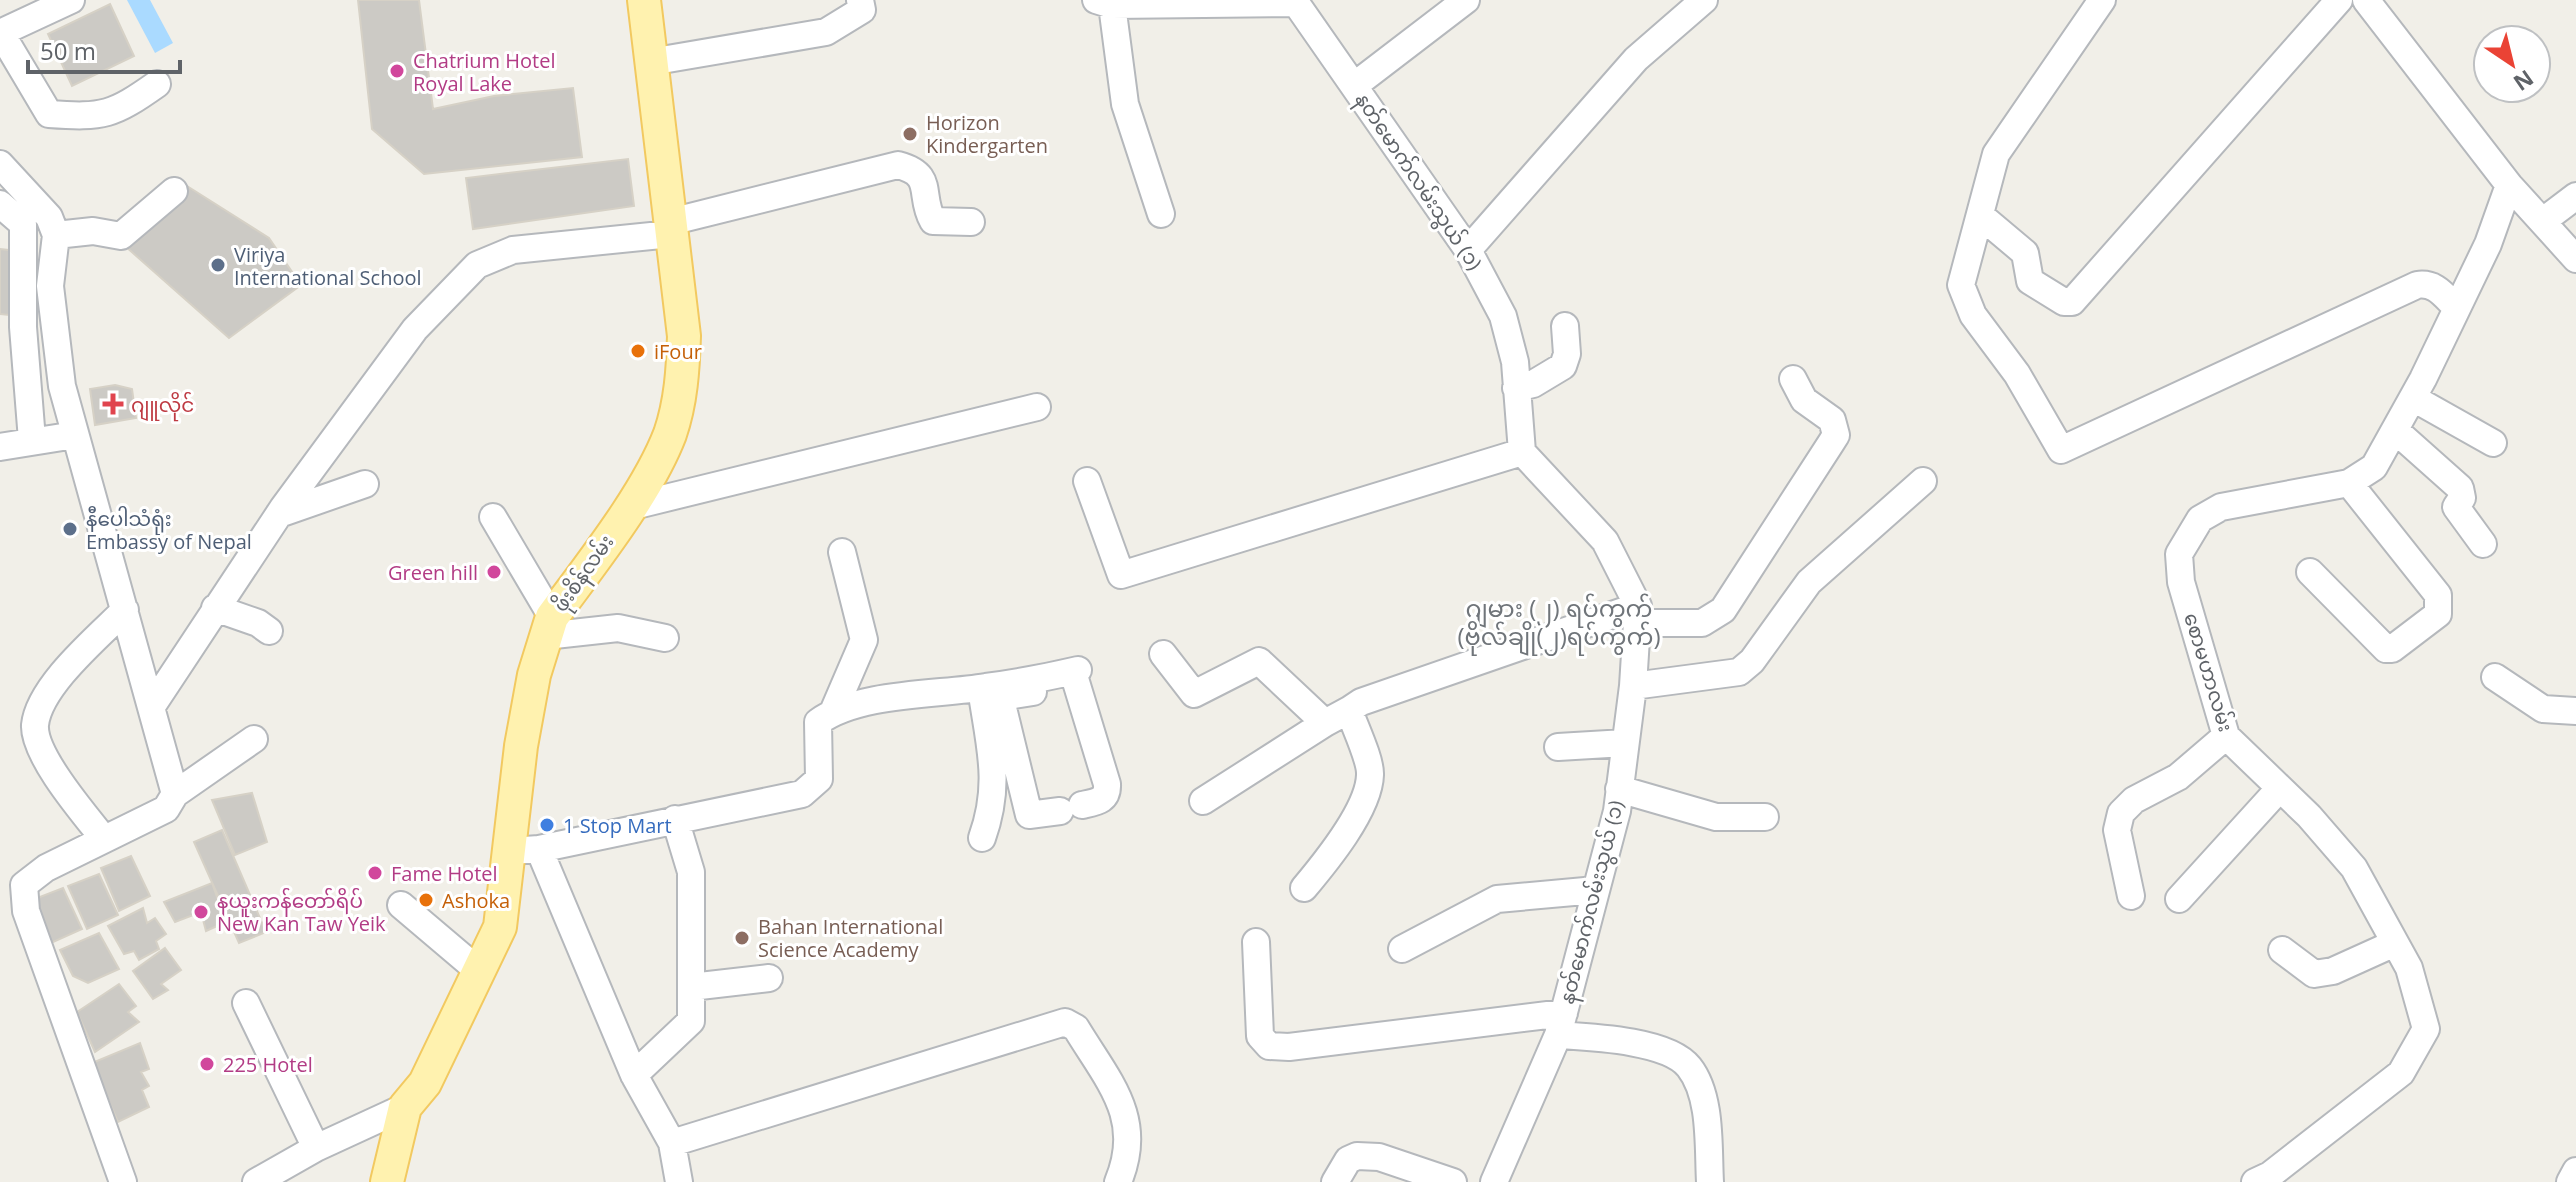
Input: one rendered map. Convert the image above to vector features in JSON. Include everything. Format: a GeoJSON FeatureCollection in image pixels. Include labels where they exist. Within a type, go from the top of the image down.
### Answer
{"type":"FeatureCollection","features":[{"type":"Feature","properties":{"kind":"main road","name":"ဖိုးစိန်လမ်း"},"geometry":{"type":"LineString","coordinates":[[387,1182],[405,1107],[425,1083],[480,972],[500,927],[525,850],[521,746],[548,626],[629,507],[665,445],[682,382],[684,336],[644,0]]}},
{"type":"Feature","properties":{"kind":"street"},"geometry":{"type":"LineString","coordinates":[[71,0],[1,34],[49,114],[93,117],[122,108],[157,84]]}},
{"type":"Feature","properties":{"kind":"street"},"geometry":{"type":"LineString","coordinates":[[650,62],[826,32],[862,10],[860,0]]}},
{"type":"Feature","properties":{"kind":"street"},"geometry":{"type":"LineString","coordinates":[[1468,250],[1636,59],[1704,0]]}},
{"type":"Feature","properties":{"kind":"street"},"geometry":{"type":"LineString","coordinates":[[2102,0],[1996,154],[1961,285],[1964,298],[2017,374],[2061,450],[2417,285],[2427,284],[2437,288],[2457,308]]}},
{"type":"Feature","properties":{"kind":"street"},"geometry":{"type":"LineString","coordinates":[[1981,216],[2025,253],[2030,281],[2064,302],[2072,302],[2339,0]]}},
{"type":"Feature","properties":{"kind":"street"},"geometry":{"type":"LineString","coordinates":[[2366,0],[2509,185],[2576,259]]}},
{"type":"Feature","properties":{"kind":"street","name":"နတ်မောက်လမ်းသွယ် (၁)"},"geometry":{"type":"LineString","coordinates":[[1104,2],[1296,1],[1468,250],[1503,316],[1515,362],[1522,452]]}},
{"type":"Feature","properties":{"kind":"street"},"geometry":{"type":"LineString","coordinates":[[1104,2],[1125,104],[1161,214]]}},
{"type":"Feature","properties":{"kind":"street"},"geometry":{"type":"LineString","coordinates":[[1355,85],[1457,3]]}},
{"type":"Feature","properties":{"kind":"street"},"geometry":{"type":"LineString","coordinates":[[0,164],[49,217],[56,235],[50,286],[56,353],[75,435],[175,794]]}},
{"type":"Feature","properties":{"kind":"street"},"geometry":{"type":"LineString","coordinates":[[152,706],[279,514],[415,329],[477,265],[513,250],[670,228],[898,165],[913,169],[924,181],[933,221],[971,222]]}},
{"type":"Feature","properties":{"kind":"street","name":"စောမဟာလမ်း"},"geometry":{"type":"LineString","coordinates":[[2255,1182],[2270,1175],[2401,1073],[2426,1029],[2409,968],[2354,868],[2309,816],[2226,736],[2181,582],[2179,554],[2200,519],[2221,507],[2349,483],[2374,467],[2413,398],[2488,244],[2509,185]]}},
{"type":"Feature","properties":{"kind":"street"},"geometry":{"type":"LineString","coordinates":[[56,235],[93,231],[121,236],[174,191]]}},
{"type":"Feature","properties":{"kind":"street"},"geometry":{"type":"LineString","coordinates":[[2543,221],[2576,196]]}},
{"type":"Feature","properties":{"kind":"street"},"geometry":{"type":"LineString","coordinates":[[0,204],[23,224],[12,233],[32,440]]}},
{"type":"Feature","properties":{"kind":"street"},"geometry":{"type":"LineString","coordinates":[[1516,388],[1533,384],[1563,366],[1567,354],[1565,326]]}},
{"type":"Feature","properties":{"kind":"street"},"geometry":{"type":"LineString","coordinates":[[1203,801],[1361,702],[1637,614],[1702,623],[1723,610],[1836,435],[1832,420],[1804,400],[1793,379]]}},
{"type":"Feature","properties":{"kind":"street"},"geometry":{"type":"LineString","coordinates":[[2413,398],[2493,443]]}},
{"type":"Feature","properties":{"kind":"street"},"geometry":{"type":"LineString","coordinates":[[629,507],[1037,407]]}},
{"type":"Feature","properties":{"kind":"street"},"geometry":{"type":"LineString","coordinates":[[2396,431],[2460,488],[2462,498],[2456,507],[2483,544]]}},
{"type":"Feature","properties":{"kind":"street"},"geometry":{"type":"LineString","coordinates":[[0,447],[75,435]]}},
{"type":"Feature","properties":{"kind":"street"},"geometry":{"type":"LineString","coordinates":[[1087,481],[1121,575],[1522,452],[1605,541],[1637,614]]}},
{"type":"Feature","properties":{"kind":"street"},"geometry":{"type":"LineString","coordinates":[[1633,686],[1739,672],[1752,661],[1809,582],[1923,481]]}},
{"type":"Feature","properties":{"kind":"street"},"geometry":{"type":"LineString","coordinates":[[2310,572],[2386,649],[2392,649],[2440,609],[2438,595],[2349,483]]}},
{"type":"Feature","properties":{"kind":"street"},"geometry":{"type":"LineString","coordinates":[[279,514],[365,484]]}},
{"type":"Feature","properties":{"kind":"street"},"geometry":{"type":"LineString","coordinates":[[493,517],[548,626],[618,628],[665,638]]}},
{"type":"Feature","properties":{"kind":"street"},"geometry":{"type":"LineString","coordinates":[[833,712],[864,640],[842,552]]}},
{"type":"Feature","properties":{"kind":"street"},"geometry":{"type":"LineString","coordinates":[[215,608],[258,623],[269,631]]}},
{"type":"Feature","properties":{"kind":"street"},"geometry":{"type":"LineString","coordinates":[[104,839],[50,769],[35,727],[42,702],[59,678],[125,610]]}},
{"type":"Feature","properties":{"kind":"street","name":"နတ်မောက်လမ်းသွယ် (၁)"},"geometry":{"type":"LineString","coordinates":[[1494,1182],[1561,1024],[1596,890],[1619,789],[1633,686],[1637,614]]}},
{"type":"Feature","properties":{"kind":"street"},"geometry":{"type":"LineString","coordinates":[[1163,654],[1194,694],[1259,661],[1325,723]]}},
{"type":"Feature","properties":{"kind":"street"},"geometry":{"type":"LineString","coordinates":[[679,1182],[672,1143],[634,1075],[525,850],[802,794],[819,779],[818,722],[833,712],[891,698],[1075,675]]}},
{"type":"Feature","properties":{"kind":"street"},"geometry":{"type":"LineString","coordinates":[[1075,675],[1108,792],[1101,801],[1029,815],[1002,704],[1007,696],[1075,675]]}},
{"type":"Feature","properties":{"kind":"street"},"geometry":{"type":"LineString","coordinates":[[2495,677],[2543,709],[2576,711]]}},
{"type":"Feature","properties":{"kind":"street"},"geometry":{"type":"LineString","coordinates":[[981,688],[995,785],[992,810],[982,838]]}},
{"type":"Feature","properties":{"kind":"street"},"geometry":{"type":"LineString","coordinates":[[1304,888],[1337,849],[1359,807],[1371,775],[1349,710]]}},
{"type":"Feature","properties":{"kind":"street"},"geometry":{"type":"LineString","coordinates":[[2131,896],[2117,830],[2121,813],[2134,800],[2178,777],[2226,736]]}},
{"type":"Feature","properties":{"kind":"street"},"geometry":{"type":"LineString","coordinates":[[123,1182],[26,911],[24,885],[46,868],[166,809],[175,794],[254,739]]}},
{"type":"Feature","properties":{"kind":"street"},"geometry":{"type":"LineString","coordinates":[[1558,747],[1625,743]]}},
{"type":"Feature","properties":{"kind":"street"},"geometry":{"type":"LineString","coordinates":[[1619,789],[1716,817],[1765,817]]}},
{"type":"Feature","properties":{"kind":"street"},"geometry":{"type":"LineString","coordinates":[[2179,899],[2279,789]]}},
{"type":"Feature","properties":{"kind":"street"},"geometry":{"type":"LineString","coordinates":[[634,1075],[691,1021],[691,872],[675,819]]}},
{"type":"Feature","properties":{"kind":"street"},"geometry":{"type":"LineString","coordinates":[[1402,949],[1497,899],[1596,890]]}},
{"type":"Feature","properties":{"kind":"street"},"geometry":{"type":"LineString","coordinates":[[401,905],[480,972]]}},
{"type":"Feature","properties":{"kind":"street"},"geometry":{"type":"LineString","coordinates":[[1256,942],[1260,1036],[1269,1046],[1289,1047],[1561,1024],[1604,1038],[1666,1052],[1688,1065],[1701,1092],[1710,1182]]}},
{"type":"Feature","properties":{"kind":"street"},"geometry":{"type":"LineString","coordinates":[[2282,950],[2314,974],[2333,971],[2395,943]]}},
{"type":"Feature","properties":{"kind":"street"},"geometry":{"type":"LineString","coordinates":[[691,987],[769,978]]}},
{"type":"Feature","properties":{"kind":"street"},"geometry":{"type":"LineString","coordinates":[[246,1003],[316,1148]]}},
{"type":"Feature","properties":{"kind":"street"},"geometry":{"type":"LineString","coordinates":[[672,1143],[1065,1022],[1076,1028],[1126,1111],[1130,1143],[1118,1182]]}},
{"type":"Feature","properties":{"kind":"street"},"geometry":{"type":"LineString","coordinates":[[256,1182],[316,1148],[405,1107]]}},
{"type":"Feature","properties":{"kind":"street"},"geometry":{"type":"LineString","coordinates":[[1335,1182],[1348,1160],[1366,1156],[1453,1182]]}},
{"type":"Feature","properties":{"kind":"street"},"geometry":{"type":"LineString","coordinates":[[2570,1182],[2576,1171]]}},
{"type":"Feature","properties":{"kind":"water"},"geometry":{"type":"Polygon","coordinates":[[[127,0],[150,0],[173,43],[155,53],[127,0]]]}},
{"type":"Feature","properties":{"kind":"building","name":"Chatrium Hotel Royal Lake"},"geometry":{"type":"Polygon","coordinates":[[[358,0],[419,0],[433,109],[494,96],[573,88],[582,157],[424,174],[372,129],[358,0]]]}},
{"type":"Feature","properties":{"kind":"building"},"geometry":{"type":"Polygon","coordinates":[[[110,4],[134,56],[72,86],[48,34],[110,4]]]}},
{"type":"Feature","properties":{"kind":"building"},"geometry":{"type":"Polygon","coordinates":[[[628,159],[634,206],[473,229],[466,178],[628,159]]]}},
{"type":"Feature","properties":{"kind":"building","name":"Viriya International School"},"geometry":{"type":"Polygon","coordinates":[[[187,186],[269,238],[301,285],[229,338],[125,246],[187,186]]]}},
{"type":"Feature","properties":{"kind":"building"},"geometry":{"type":"Polygon","coordinates":[[[0,249],[17,251],[9,315],[0,314],[0,249]]]}},
{"type":"Feature","properties":{"kind":"building","name":"ဂျူလိုင်"},"geometry":{"type":"Polygon","coordinates":[[[115,385],[132,389],[136,418],[95,425],[90,389],[115,385]]]}},
{"type":"Feature","properties":{"kind":"building"},"geometry":{"type":"Polygon","coordinates":[[[252,793],[267,842],[235,855],[212,800],[252,793]]]}},
{"type":"Feature","properties":{"kind":"building"},"geometry":{"type":"Polygon","coordinates":[[[222,830],[266,932],[239,943],[194,842],[222,830]]]}},
{"type":"Feature","properties":{"kind":"building"},"geometry":{"type":"Polygon","coordinates":[[[131,856],[150,896],[119,911],[101,868],[131,856]]]}},
{"type":"Feature","properties":{"kind":"building"},"geometry":{"type":"Polygon","coordinates":[[[99,874],[118,915],[87,929],[68,886],[99,874]]]}},
{"type":"Feature","properties":{"kind":"building"},"geometry":{"type":"Polygon","coordinates":[[[212,883],[226,922],[206,931],[201,912],[175,922],[164,902],[212,883]]]}},
{"type":"Feature","properties":{"kind":"building"},"geometry":{"type":"Polygon","coordinates":[[[63,888],[82,929],[51,943],[32,900],[63,888]]]}},
{"type":"Feature","properties":{"kind":"building"},"geometry":{"type":"Polygon","coordinates":[[[143,908],[147,923],[155,918],[166,934],[156,941],[159,949],[139,960],[134,951],[124,954],[108,926],[143,908]]]}},
{"type":"Feature","properties":{"kind":"building"},"geometry":{"type":"Polygon","coordinates":[[[99,933],[119,969],[88,983],[73,976],[60,950],[99,933]]]}},
{"type":"Feature","properties":{"kind":"building"},"geometry":{"type":"Polygon","coordinates":[[[165,948],[181,970],[161,984],[168,990],[153,999],[133,971],[165,948]]]}},
{"type":"Feature","properties":{"kind":"building"},"geometry":{"type":"Polygon","coordinates":[[[119,984],[136,1006],[128,1012],[139,1022],[95,1052],[77,1012],[119,984]]]}},
{"type":"Feature","properties":{"kind":"building"},"geometry":{"type":"Polygon","coordinates":[[[140,1043],[149,1069],[141,1072],[149,1086],[142,1090],[149,1107],[118,1122],[92,1063],[140,1043]]]}},
{"type":"Feature","properties":{"kind":"place","name":"Chatrium Hotel Royal Lake"},"geometry":{"type":"Point","coordinates":[397,71]}},
{"type":"Feature","properties":{"kind":"place","name":"Horizon Kindergarten"},"geometry":{"type":"Point","coordinates":[910,134]}},
{"type":"Feature","properties":{"kind":"place","name":"Viriya International School"},"geometry":{"type":"Point","coordinates":[218,265]}},
{"type":"Feature","properties":{"kind":"place","name":"iFour"},"geometry":{"type":"Point","coordinates":[638,351]}},
{"type":"Feature","properties":{"kind":"place","name":"ဂျူလိုင်"},"geometry":{"type":"Point","coordinates":[113,404]}},
{"type":"Feature","properties":{"kind":"place","name":"နီပေါသံရုံး Embassy of Nepal"},"geometry":{"type":"Point","coordinates":[70,529]}},
{"type":"Feature","properties":{"kind":"place","name":"Green hill"},"geometry":{"type":"Point","coordinates":[494,572]}},
{"type":"Feature","properties":{"kind":"place","name":"1 Stop Mart"},"geometry":{"type":"Point","coordinates":[547,825]}},
{"type":"Feature","properties":{"kind":"place","name":"Fame Hotel"},"geometry":{"type":"Point","coordinates":[375,873]}},
{"type":"Feature","properties":{"kind":"place","name":"Ashoka"},"geometry":{"type":"Point","coordinates":[426,900]}},
{"type":"Feature","properties":{"kind":"place","name":"နယူးကန်တော်ရိပ် New Kan Taw Yeik"},"geometry":{"type":"Point","coordinates":[201,912]}},
{"type":"Feature","properties":{"kind":"place","name":"Bahan International Science Academy"},"geometry":{"type":"Point","coordinates":[742,938]}},
{"type":"Feature","properties":{"kind":"place","name":"225 Hotel"},"geometry":{"type":"Point","coordinates":[207,1064]}},
{"type":"Feature","properties":{"kind":"district","name":"ဂျမား (၂) ရပ်ကွက် (ဗိုလ်ချို(၂)ရပ်ကွက်)"},"geometry":{"type":"Point","coordinates":[1559,621]}}]}
